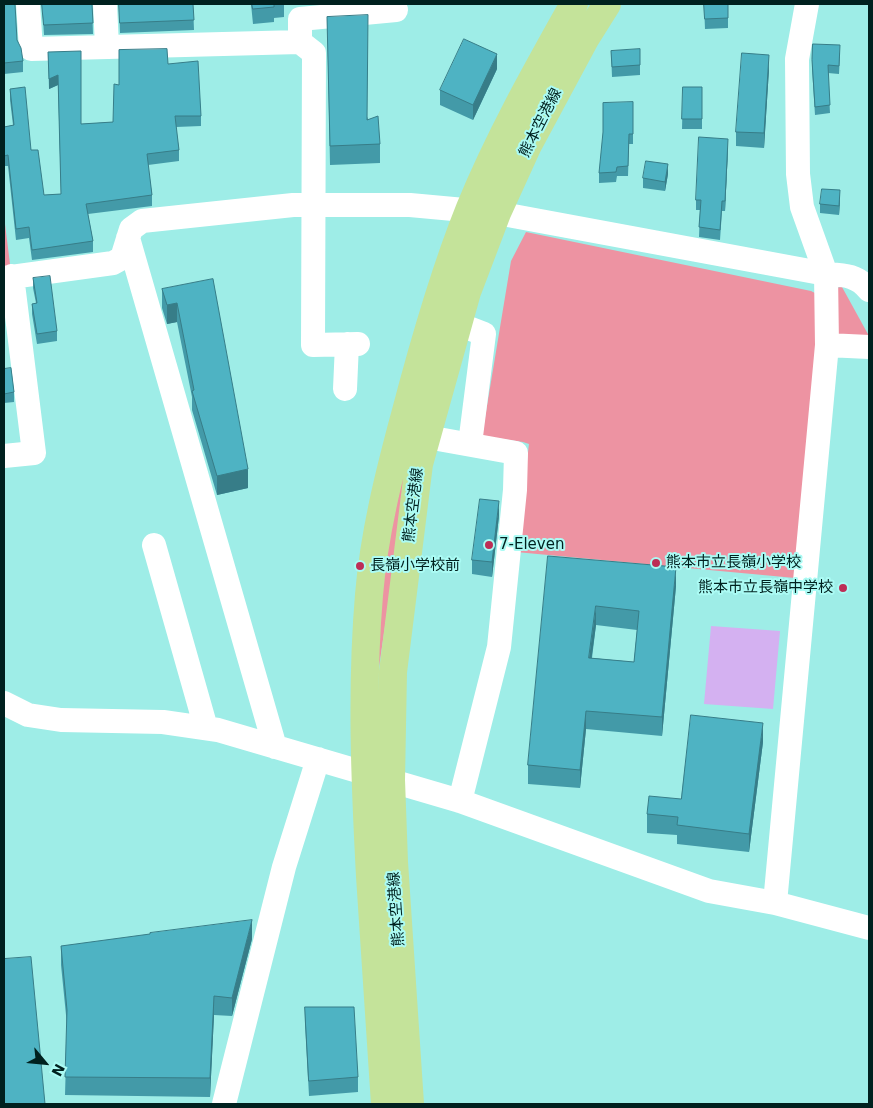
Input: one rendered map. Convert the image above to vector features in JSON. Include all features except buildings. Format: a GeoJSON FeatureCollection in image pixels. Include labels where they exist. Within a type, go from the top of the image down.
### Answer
{"type":"FeatureCollection","features":[{"type":"Feature","properties":{"kind":"main road","name":"熊本空港線"},"geometry":{"type":"LineString","coordinates":[[385,1104],[365,773],[365,654],[369,592],[382,506],[421,355],[469,210],[533,78],[574,4]]}},
{"type":"Feature","properties":{"kind":"main road","name":"熊本空港線"},"geometry":{"type":"LineString","coordinates":[[410,1104],[394,862],[391,780],[393,672],[419,464],[467,292],[497,213],[528,146],[585,39],[607,4]]}},
{"type":"Feature","properties":{"kind":"street"},"geometry":{"type":"LineString","coordinates":[[28,4],[32,49],[300,42],[314,53],[315,204],[313,345],[353,344],[345,389]]}},
{"type":"Feature","properties":{"kind":"street"},"geometry":{"type":"LineString","coordinates":[[105,4],[107,47]]}},
{"type":"Feature","properties":{"kind":"street"},"geometry":{"type":"LineString","coordinates":[[775,903],[827,345],[826,274],[802,207],[798,174],[797,59],[807,4]]}},
{"type":"Feature","properties":{"kind":"street"},"geometry":{"type":"LineString","coordinates":[[300,42],[300,19],[396,10]]}},
{"type":"Feature","properties":{"kind":"street"},"geometry":{"type":"LineString","coordinates":[[4,456],[34,453],[13,361],[8,277],[112,263],[122,258],[131,229],[142,221],[315,204],[410,205],[469,210],[497,213],[826,274],[849,276],[862,281],[869,290]]}},
{"type":"Feature","properties":{"kind":"street"},"geometry":{"type":"LineString","coordinates":[[128,238],[275,747]]}},
{"type":"Feature","properties":{"kind":"street"},"geometry":{"type":"LineString","coordinates":[[458,324],[484,334],[470,444]]}},
{"type":"Feature","properties":{"kind":"street"},"geometry":{"type":"LineString","coordinates":[[827,345],[869,347]]}},
{"type":"Feature","properties":{"kind":"street"},"geometry":{"type":"LineString","coordinates":[[427,437],[516,453],[515,490],[499,647],[460,801]]}},
{"type":"Feature","properties":{"kind":"street"},"geometry":{"type":"LineString","coordinates":[[154,546],[206,728]]}},
{"type":"Feature","properties":{"kind":"street"},"geometry":{"type":"LineString","coordinates":[[4,703],[28,715],[61,720],[163,722],[218,730],[460,801],[652,869],[708,891],[775,903],[869,928]]}},
{"type":"Feature","properties":{"kind":"street"},"geometry":{"type":"LineString","coordinates":[[224,1104],[284,868],[318,759]]}},
{"type":"Feature","properties":{"kind":"shaded area"},"geometry":{"type":"Polygon","coordinates":[[[4,216],[11,272],[4,273],[4,216]]]}},
{"type":"Feature","properties":{"kind":"shaded area","name":"熊本市立長嶺小学校"},"geometry":{"type":"Polygon","coordinates":[[[526,232],[811,291],[821,296],[795,578],[516,552],[529,444],[482,436],[511,261],[526,232]]]}},
{"type":"Feature","properties":{"kind":"shaded area"},"geometry":{"type":"Polygon","coordinates":[[[842,287],[869,336],[831,335],[834,288],[842,287]]]}},
{"type":"Feature","properties":{"kind":"shaded area"},"geometry":{"type":"Polygon","coordinates":[[[419,396],[379,667],[374,668],[385,560],[419,396]]]}},
{"type":"Feature","properties":{"kind":"shaded area"},"geometry":{"type":"Polygon","coordinates":[[[711,626],[780,631],[773,709],[704,704],[711,626]]]}},
{"type":"Feature","properties":{"kind":"place","name":"7-Eleven"},"geometry":{"type":"Point","coordinates":[489,545]}},
{"type":"Feature","properties":{"kind":"place","name":"熊本市立長嶺小学校"},"geometry":{"type":"Point","coordinates":[656,563]}},
{"type":"Feature","properties":{"kind":"place","name":"長嶺小学校前"},"geometry":{"type":"Point","coordinates":[360,566]}},
{"type":"Feature","properties":{"kind":"place","name":"熊本市立長嶺中学校"},"geometry":{"type":"Point","coordinates":[843,588]}}]}
